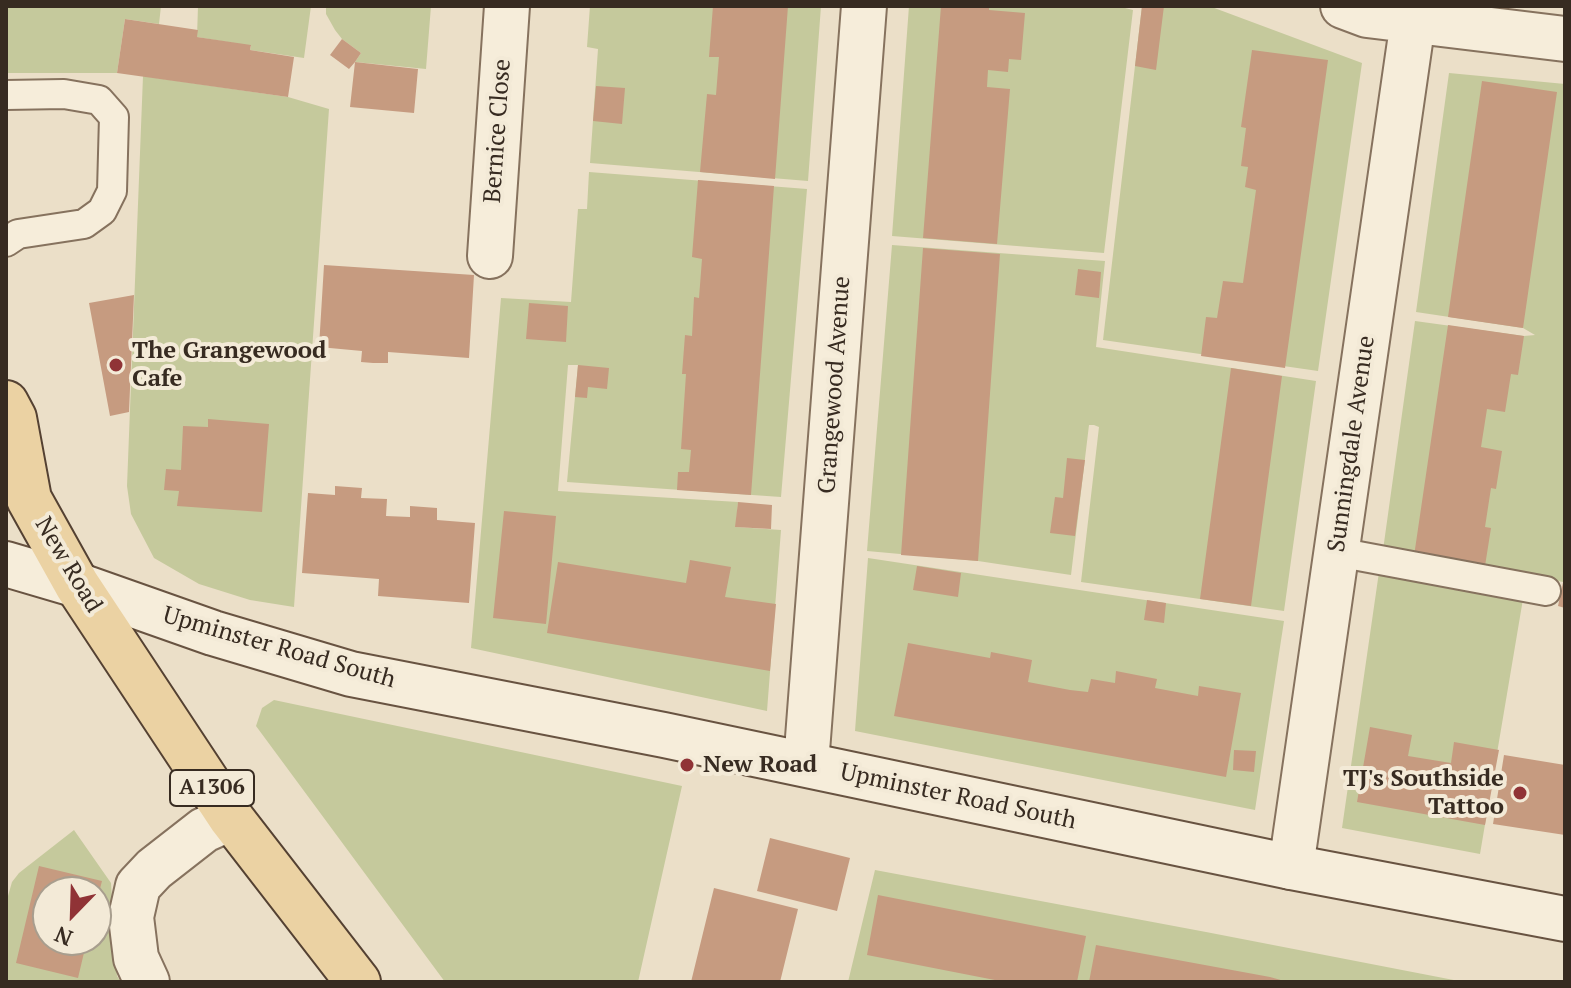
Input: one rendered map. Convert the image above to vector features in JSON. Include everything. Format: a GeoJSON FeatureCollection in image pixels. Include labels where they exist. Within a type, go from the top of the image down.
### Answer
{"type":"FeatureCollection","features":[{"type":"Feature","properties":{"kind":"main road","name":"New Road"},"geometry":{"type":"LineString","coordinates":[[6,403],[14,418],[18,489],[77,585],[231,818],[358,982]]}},
{"type":"Feature","properties":{"kind":"street","name":"Bernice Close"},"geometry":{"type":"LineString","coordinates":[[490,256],[507,6]]}},
{"type":"Feature","properties":{"kind":"street","name":"Grangewood Avenue"},"geometry":{"type":"LineString","coordinates":[[806,764],[864,6]]}},
{"type":"Feature","properties":{"kind":"street"},"geometry":{"type":"LineString","coordinates":[[1343,6],[1367,15],[1565,39]]}},
{"type":"Feature","properties":{"kind":"street","name":"Sunningdale Avenue"},"geometry":{"type":"LineString","coordinates":[[1291,867],[1413,21]]}},
{"type":"Feature","properties":{"kind":"street","name":"Upminster Road South"},"geometry":{"type":"LineString","coordinates":[[6,564],[77,585],[213,633],[351,674],[806,764],[1291,867],[1565,919]]}},
{"type":"Feature","properties":{"kind":"street"},"geometry":{"type":"LineString","coordinates":[[147,982],[136,958],[131,917],[138,886],[154,869],[204,830],[231,818]]}},
{"type":"Feature","properties":{"kind":"lane"},"geometry":{"type":"LineString","coordinates":[[6,95],[64,94],[99,100],[114,117],[112,191],[102,211],[84,224],[18,234],[6,242]]}},
{"type":"Feature","properties":{"kind":"lane"},"geometry":{"type":"LineString","coordinates":[[1337,552],[1546,591]]}},
{"type":"Feature","properties":{"kind":"green space"},"geometry":{"type":"Polygon","coordinates":[[[6,6],[161,6],[159,24],[125,19],[117,73],[6,73],[6,6]]]}},
{"type":"Feature","properties":{"kind":"green space"},"geometry":{"type":"Polygon","coordinates":[[[198,6],[311,6],[304,58],[250,50],[251,46],[197,37],[198,6]]]}},
{"type":"Feature","properties":{"kind":"green space"},"geometry":{"type":"Polygon","coordinates":[[[326,6],[431,6],[426,69],[355,62],[361,53],[335,30],[326,14],[326,6]]]}},
{"type":"Feature","properties":{"kind":"green space"},"geometry":{"type":"Polygon","coordinates":[[[590,6],[821,6],[808,181],[590,163],[598,49],[587,47],[590,6]]]}},
{"type":"Feature","properties":{"kind":"green space"},"geometry":{"type":"Polygon","coordinates":[[[909,6],[1125,6],[1133,10],[1104,253],[892,236],[909,6]]]}},
{"type":"Feature","properties":{"kind":"green space"},"geometry":{"type":"Polygon","coordinates":[[[1142,6],[1209,6],[1362,63],[1318,371],[1103,340],[1142,6]]]}},
{"type":"Feature","properties":{"kind":"green space"},"geometry":{"type":"Polygon","coordinates":[[[1449,73],[1565,84],[1563,582],[1383,550],[1415,321],[1535,335],[1523,328],[1416,312],[1449,73]]]}},
{"type":"Feature","properties":{"kind":"green space"},"geometry":{"type":"Polygon","coordinates":[[[143,76],[288,97],[329,109],[294,607],[250,600],[199,584],[154,558],[131,514],[127,486],[143,76]]]}},
{"type":"Feature","properties":{"kind":"green space"},"geometry":{"type":"Polygon","coordinates":[[[589,172],[807,189],[781,497],[567,482],[578,365],[568,365],[558,491],[738,502],[736,527],[781,530],[767,711],[471,648],[501,298],[571,302],[578,209],[587,209],[589,172]]]}},
{"type":"Feature","properties":{"kind":"green space"},"geometry":{"type":"Polygon","coordinates":[[[892,245],[1105,261],[1096,347],[1316,381],[1284,611],[1081,582],[1099,427],[1094,425],[1089,425],[1071,575],[978,561],[867,551],[892,245]]]}},
{"type":"Feature","properties":{"kind":"green space"},"geometry":{"type":"Polygon","coordinates":[[[868,558],[1284,621],[1255,810],[855,731],[868,558]]]}},
{"type":"Feature","properties":{"kind":"green space"},"geometry":{"type":"Polygon","coordinates":[[[1379,572],[1523,599],[1480,854],[1342,828],[1379,572]]]}},
{"type":"Feature","properties":{"kind":"green space"},"geometry":{"type":"Polygon","coordinates":[[[274,700],[682,786],[638,982],[445,982],[256,726],[262,708],[274,700]]]}},
{"type":"Feature","properties":{"kind":"green space"},"geometry":{"type":"Polygon","coordinates":[[[74,830],[106,876],[32,876],[32,956],[112,956],[112,898],[117,976],[121,982],[6,982],[6,903],[12,882],[74,830]]]}},
{"type":"Feature","properties":{"kind":"green space"},"geometry":{"type":"Polygon","coordinates":[[[875,870],[1206,932],[1464,982],[848,982],[875,870]]]}},
{"type":"Feature","properties":{"kind":"building"},"geometry":{"type":"Polygon","coordinates":[[[713,6],[788,6],[775,179],[700,172],[707,94],[716,95],[719,57],[709,57],[713,6]]]}},
{"type":"Feature","properties":{"kind":"building"},"geometry":{"type":"Polygon","coordinates":[[[941,6],[989,6],[989,10],[1025,13],[1021,60],[1009,59],[1008,72],[988,70],[987,87],[1010,89],[997,244],[923,238],[941,6]]]}},
{"type":"Feature","properties":{"kind":"building"},"geometry":{"type":"Polygon","coordinates":[[[1142,6],[1164,6],[1156,70],[1135,66],[1142,6]]]}},
{"type":"Feature","properties":{"kind":"building"},"geometry":{"type":"Polygon","coordinates":[[[125,19],[198,30],[197,37],[251,45],[250,50],[294,57],[288,97],[117,73],[125,19]]]}},
{"type":"Feature","properties":{"kind":"building"},"geometry":{"type":"Polygon","coordinates":[[[342,39],[361,53],[349,69],[330,55],[342,39]]]}},
{"type":"Feature","properties":{"kind":"building"},"geometry":{"type":"Polygon","coordinates":[[[1252,50],[1328,60],[1285,368],[1201,356],[1206,317],[1217,318],[1223,281],[1243,283],[1256,190],[1245,187],[1248,167],[1241,166],[1246,128],[1241,127],[1252,50]]]}},
{"type":"Feature","properties":{"kind":"building"},"geometry":{"type":"Polygon","coordinates":[[[355,62],[418,69],[414,113],[350,107],[355,62]]]}},
{"type":"Feature","properties":{"kind":"building"},"geometry":{"type":"Polygon","coordinates":[[[1482,81],[1557,92],[1523,328],[1448,317],[1482,81]]]}},
{"type":"Feature","properties":{"kind":"building"},"geometry":{"type":"Polygon","coordinates":[[[596,86],[625,88],[622,124],[593,121],[596,86]]]}},
{"type":"Feature","properties":{"kind":"building"},"geometry":{"type":"Polygon","coordinates":[[[698,180],[774,186],[751,495],[677,490],[678,472],[689,472],[691,450],[681,449],[686,374],[682,374],[685,335],[692,336],[694,297],[699,298],[702,259],[692,257],[698,180]]]}},
{"type":"Feature","properties":{"kind":"building"},"geometry":{"type":"Polygon","coordinates":[[[923,248],[1000,254],[978,561],[901,555],[923,248]]]}},
{"type":"Feature","properties":{"kind":"building"},"geometry":{"type":"Polygon","coordinates":[[[324,265],[474,275],[469,358],[388,352],[388,363],[373,363],[361,362],[362,351],[319,347],[324,265]]]}},
{"type":"Feature","properties":{"kind":"building"},"geometry":{"type":"Polygon","coordinates":[[[1078,269],[1101,272],[1099,298],[1075,295],[1078,269]]]}},
{"type":"Feature","properties":{"kind":"building","name":"The Grangewood Cafe"},"geometry":{"type":"Polygon","coordinates":[[[134,295],[129,412],[110,416],[89,303],[134,295]]]}},
{"type":"Feature","properties":{"kind":"building"},"geometry":{"type":"Polygon","coordinates":[[[529,303],[568,306],[566,342],[526,339],[529,303]]]}},
{"type":"Feature","properties":{"kind":"building"},"geometry":{"type":"Polygon","coordinates":[[[1448,325],[1524,336],[1518,375],[1511,374],[1505,412],[1487,409],[1481,447],[1502,451],[1496,489],[1491,488],[1485,527],[1491,528],[1485,566],[1414,556],[1448,325]]]}},
{"type":"Feature","properties":{"kind":"building"},"geometry":{"type":"Polygon","coordinates":[[[578,365],[609,368],[607,389],[588,387],[587,398],[575,397],[578,365]]]}},
{"type":"Feature","properties":{"kind":"building"},"geometry":{"type":"Polygon","coordinates":[[[1231,368],[1282,376],[1251,606],[1200,599],[1231,368]]]}},
{"type":"Feature","properties":{"kind":"building"},"geometry":{"type":"Polygon","coordinates":[[[208,419],[269,424],[262,512],[177,506],[179,491],[164,490],[166,469],[181,470],[183,426],[208,427],[208,419]]]}},
{"type":"Feature","properties":{"kind":"building"},"geometry":{"type":"Polygon","coordinates":[[[1067,458],[1085,460],[1075,536],[1050,533],[1055,497],[1063,498],[1067,458]]]}},
{"type":"Feature","properties":{"kind":"building"},"geometry":{"type":"Polygon","coordinates":[[[335,486],[362,488],[361,498],[387,499],[386,516],[410,517],[410,506],[437,508],[437,520],[475,523],[469,603],[378,596],[379,579],[302,573],[308,493],[335,495],[335,486]]]}},
{"type":"Feature","properties":{"kind":"building"},"geometry":{"type":"Polygon","coordinates":[[[738,502],[772,505],[771,529],[735,527],[738,502]]]}},
{"type":"Feature","properties":{"kind":"building"},"geometry":{"type":"Polygon","coordinates":[[[504,511],[556,516],[546,624],[493,618],[504,511]]]}},
{"type":"Feature","properties":{"kind":"building"},"geometry":{"type":"Polygon","coordinates":[[[690,560],[731,567],[725,597],[776,604],[770,671],[547,633],[558,562],[686,583],[690,560]]]}},
{"type":"Feature","properties":{"kind":"building"},"geometry":{"type":"Polygon","coordinates":[[[917,566],[961,573],[958,597],[913,590],[917,566]]]}},
{"type":"Feature","properties":{"kind":"building"},"geometry":{"type":"Polygon","coordinates":[[[1565,578],[1565,608],[1558,606],[1565,578]]]}},
{"type":"Feature","properties":{"kind":"building"},"geometry":{"type":"Polygon","coordinates":[[[1147,600],[1166,603],[1164,623],[1144,620],[1147,600]]]}},
{"type":"Feature","properties":{"kind":"building"},"geometry":{"type":"Polygon","coordinates":[[[908,643],[990,658],[991,652],[1032,660],[1028,682],[1070,690],[1088,692],[1091,679],[1115,683],[1116,671],[1157,679],[1155,688],[1198,696],[1199,686],[1241,693],[1226,777],[894,716],[908,643]]]}},
{"type":"Feature","properties":{"kind":"building"},"geometry":{"type":"Polygon","coordinates":[[[1370,727],[1412,735],[1408,756],[1451,763],[1454,742],[1499,750],[1485,825],[1357,802],[1370,727]]]}},
{"type":"Feature","properties":{"kind":"building"},"geometry":{"type":"Polygon","coordinates":[[[1234,750],[1256,751],[1254,772],[1233,770],[1234,750]]]}},
{"type":"Feature","properties":{"kind":"building","name":"TJ's Southside Tattoo"},"geometry":{"type":"Polygon","coordinates":[[[1504,755],[1565,765],[1565,835],[1493,824],[1504,755]]]}},
{"type":"Feature","properties":{"kind":"building"},"geometry":{"type":"Polygon","coordinates":[[[770,838],[850,858],[837,911],[757,891],[770,838]]]}},
{"type":"Feature","properties":{"kind":"building"},"geometry":{"type":"Polygon","coordinates":[[[39,866],[81,876],[37,876],[39,866]]]}},
{"type":"Feature","properties":{"kind":"building"},"geometry":{"type":"Polygon","coordinates":[[[714,888],[798,909],[780,982],[691,982],[714,888]]]}},
{"type":"Feature","properties":{"kind":"building"},"geometry":{"type":"Polygon","coordinates":[[[878,895],[1086,936],[1077,982],[1005,982],[867,955],[878,895]]]}},
{"type":"Feature","properties":{"kind":"building"},"geometry":{"type":"Polygon","coordinates":[[[32,896],[32,956],[83,956],[78,978],[16,963],[32,896]]]}},
{"type":"Feature","properties":{"kind":"building"},"geometry":{"type":"Polygon","coordinates":[[[1096,945],[1270,977],[1288,982],[1089,982],[1096,945]]]}},
{"type":"Feature","properties":{"kind":"place","name":"The Grangewood Cafe"},"geometry":{"type":"Point","coordinates":[116,365]}},
{"type":"Feature","properties":{"kind":"place","name":"New Road"},"geometry":{"type":"Point","coordinates":[687,765]}},
{"type":"Feature","properties":{"kind":"place","name":"TJ's Southside Tattoo"},"geometry":{"type":"Point","coordinates":[1520,793]}}]}
